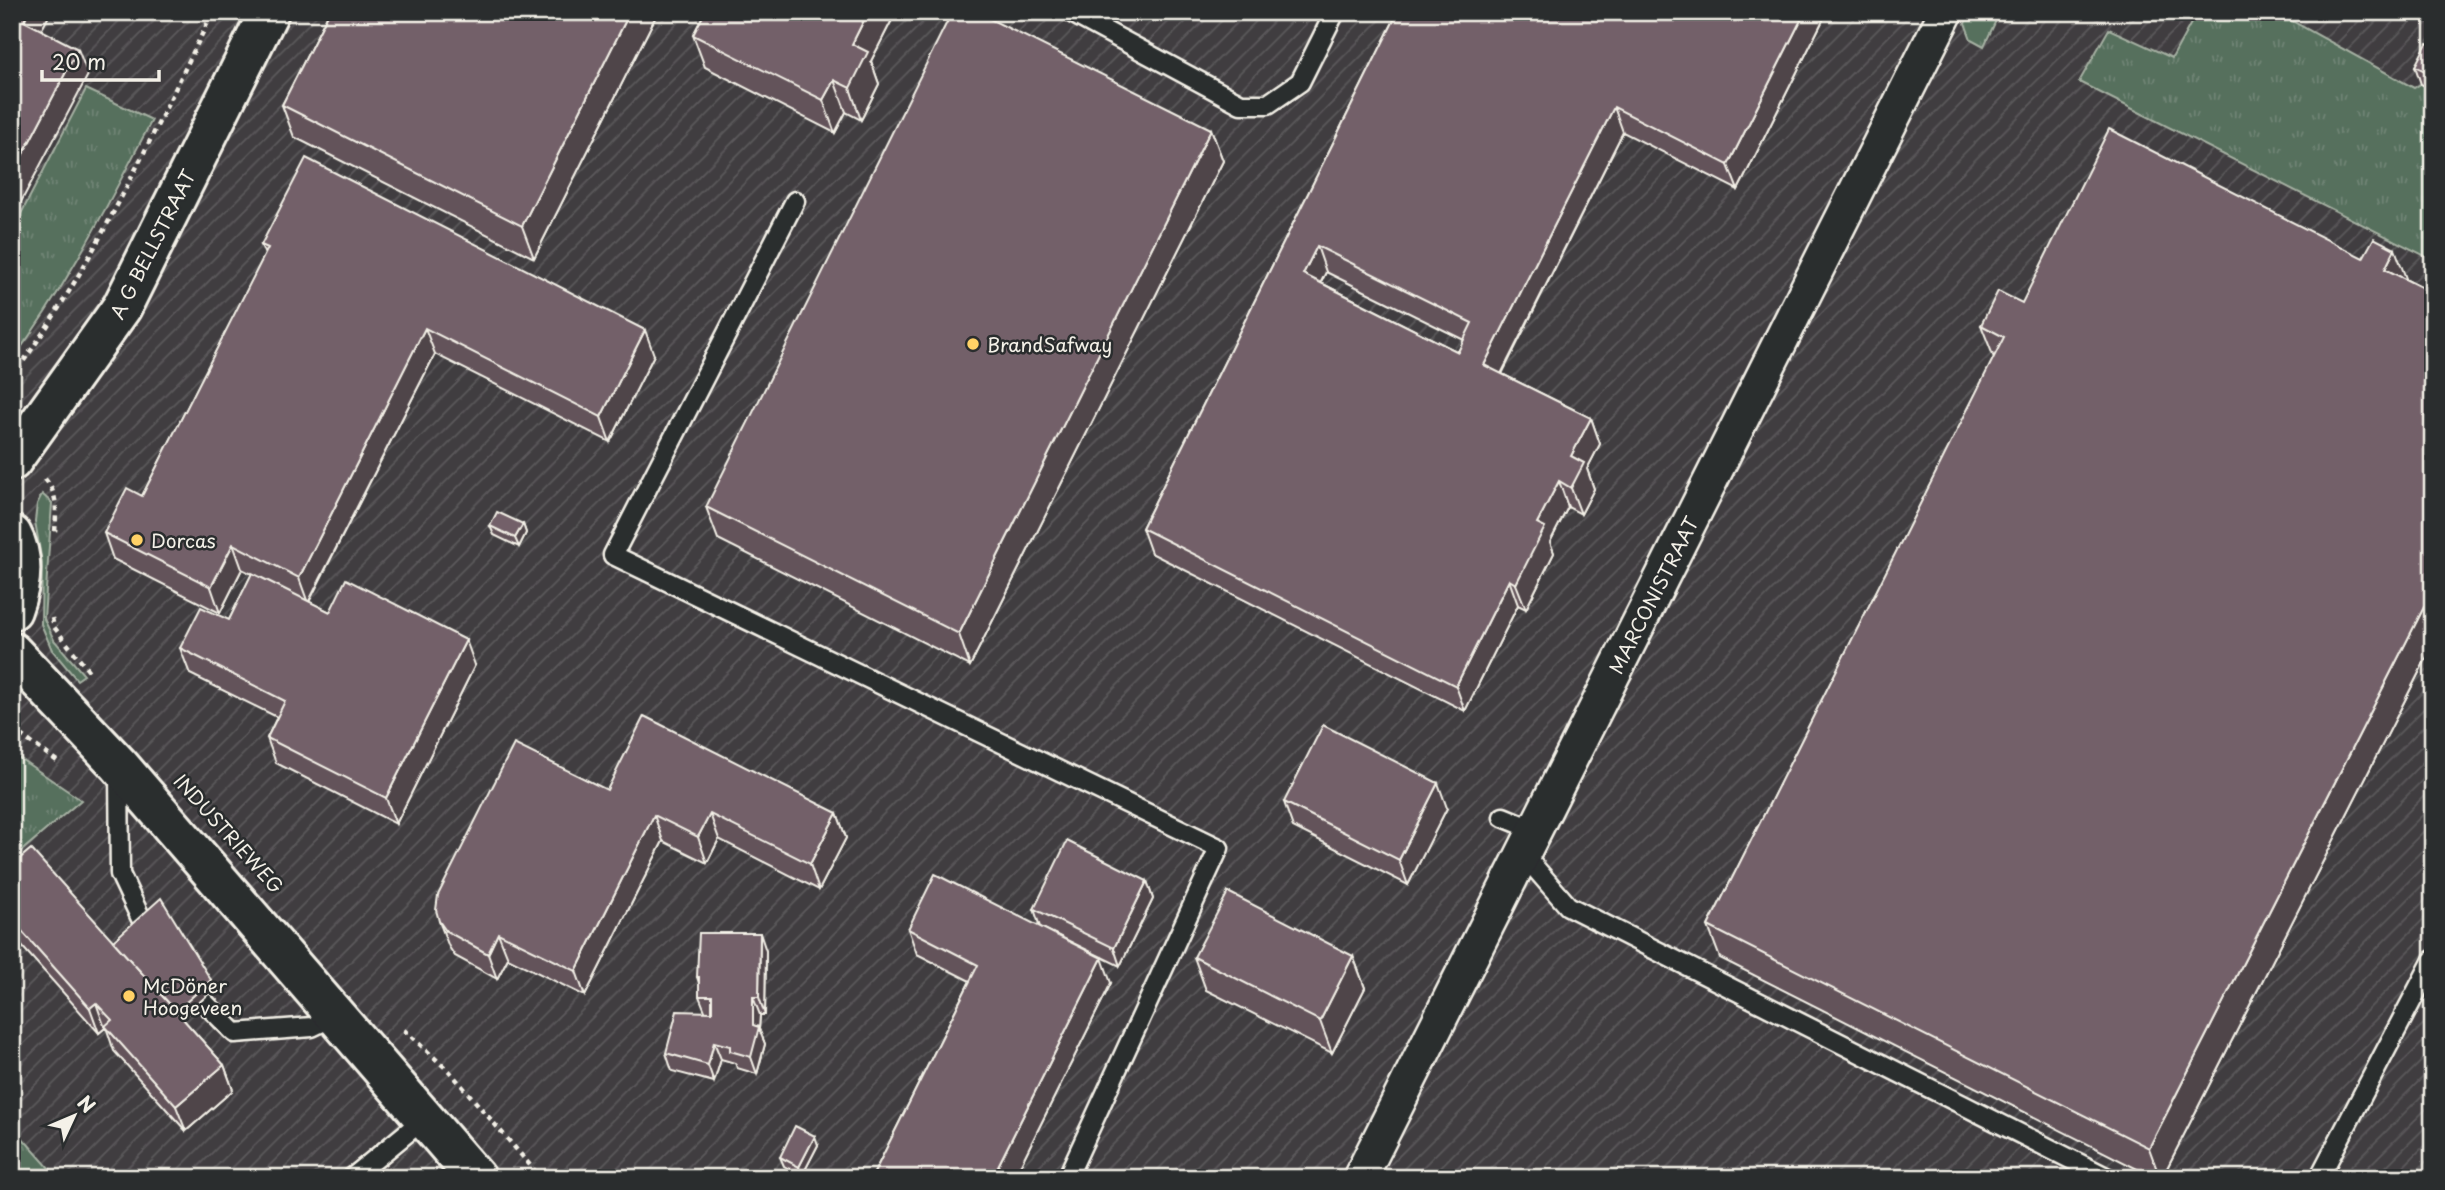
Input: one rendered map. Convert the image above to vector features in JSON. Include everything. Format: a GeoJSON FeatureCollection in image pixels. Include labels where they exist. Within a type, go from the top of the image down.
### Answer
{"type":"FeatureCollection","features":[{"type":"Feature","properties":{"kind":"street","name":"A G BELLSTRAAT"},"geometry":{"type":"LineString","coordinates":[[14,458],[122,307],[269,12]]}},
{"type":"Feature","properties":{"kind":"street","name":"MARCONISTRAAT"},"geometry":{"type":"LineString","coordinates":[[1360,1178],[1946,12]]}},
{"type":"Feature","properties":{"kind":"street"},"geometry":{"type":"LineString","coordinates":[[12,535],[21,565],[20,590],[12,610]]}},
{"type":"Feature","properties":{"kind":"street","name":"INDUSTRIEWEG"},"geometry":{"type":"LineString","coordinates":[[12,652],[119,765],[476,1178]]}},
{"type":"Feature","properties":{"kind":"lane"},"geometry":{"type":"LineString","coordinates":[[1070,12],[1241,104],[1268,104],[1300,82],[1335,12]]}},
{"type":"Feature","properties":{"kind":"lane"},"geometry":{"type":"LineString","coordinates":[[795,201],[613,555],[1219,848],[1067,1178]]}},
{"type":"Feature","properties":{"kind":"lane"},"geometry":{"type":"LineString","coordinates":[[119,765],[120,874],[144,925]]}},
{"type":"Feature","properties":{"kind":"lane"},"geometry":{"type":"LineString","coordinates":[[1503,817],[1529,842],[1568,906],[2108,1178]]}},
{"type":"Feature","properties":{"kind":"lane"},"geometry":{"type":"LineString","coordinates":[[2319,1178],[2433,960]]}},
{"type":"Feature","properties":{"kind":"lane"},"geometry":{"type":"LineString","coordinates":[[202,1000],[235,1033],[312,1027],[337,1015]]}},
{"type":"Feature","properties":{"kind":"lane"},"geometry":{"type":"LineString","coordinates":[[352,1178],[425,1118]]}},
{"type":"Feature","properties":{"kind":"path"},"geometry":{"type":"LineString","coordinates":[[12,377],[63,304],[90,259],[214,12]]}},
{"type":"Feature","properties":{"kind":"path"},"geometry":{"type":"LineString","coordinates":[[14,458],[54,490],[57,506],[55,546]]}},
{"type":"Feature","properties":{"kind":"path"},"geometry":{"type":"LineString","coordinates":[[51,611],[54,627],[99,684]]}},
{"type":"Feature","properties":{"kind":"path"},"geometry":{"type":"LineString","coordinates":[[398,1025],[450,1072],[541,1178]]}},
{"type":"Feature","properties":{"kind":"shaded area"},"geometry":{"type":"Polygon","coordinates":[[[12,12],[2433,12],[2433,1178],[12,1178],[12,12]]]}},
{"type":"Feature","properties":{"kind":"green space"},"geometry":{"type":"Polygon","coordinates":[[[1971,12],[2000,12],[1984,46],[1971,39],[1965,23],[1971,12]]]}},
{"type":"Feature","properties":{"kind":"green space"},"geometry":{"type":"Polygon","coordinates":[[[2197,12],[2276,12],[2414,88],[2433,72],[2433,260],[2079,82],[2109,29],[2172,58],[2197,12]]]}},
{"type":"Feature","properties":{"kind":"green space"},"geometry":{"type":"Polygon","coordinates":[[[86,89],[152,120],[70,273],[12,360],[12,231],[86,89]]]}},
{"type":"Feature","properties":{"kind":"green space"},"geometry":{"type":"Polygon","coordinates":[[[42,494],[52,503],[44,619],[54,640],[84,675],[77,680],[52,650],[41,624],[42,563],[35,521],[37,504],[42,494]]]}},
{"type":"Feature","properties":{"kind":"green space"},"geometry":{"type":"Polygon","coordinates":[[[12,753],[81,800],[12,859],[12,753]]]}},
{"type":"Feature","properties":{"kind":"green space"},"geometry":{"type":"Polygon","coordinates":[[[12,1126],[58,1178],[12,1178],[12,1126]]]}},
{"type":"Feature","properties":{"kind":"building"},"geometry":{"type":"Polygon","coordinates":[[[12,12],[28,12],[24,21],[78,49],[12,175],[12,12]]]}},
{"type":"Feature","properties":{"kind":"building"},"geometry":{"type":"Polygon","coordinates":[[[329,12],[630,12],[522,226],[282,105],[329,12]]]}},
{"type":"Feature","properties":{"kind":"building"},"geometry":{"type":"Polygon","coordinates":[[[705,12],[868,12],[852,44],[868,52],[850,88],[834,80],[823,100],[693,35],[705,12]]]}},
{"type":"Feature","properties":{"kind":"building","name":"BrandSafway"},"geometry":{"type":"Polygon","coordinates":[[[952,12],[976,12],[1211,129],[959,634],[706,507],[952,12]]]}},
{"type":"Feature","properties":{"kind":"building"},"geometry":{"type":"Polygon","coordinates":[[[1398,12],[1805,12],[1728,165],[1614,107],[1484,365],[1591,418],[1571,456],[1584,463],[1571,488],[1559,481],[1537,523],[1545,527],[1516,584],[1509,580],[1456,686],[1142,528],[1398,12]],[[1317,246],[1303,274],[1458,352],[1472,323],[1317,246]]]}},
{"type":"Feature","properties":{"kind":"building"},"geometry":{"type":"Polygon","coordinates":[[[2427,43],[2433,46],[2433,75],[2415,66],[2427,43]]]}},
{"type":"Feature","properties":{"kind":"building"},"geometry":{"type":"Polygon","coordinates":[[[2109,129],[2363,258],[2374,238],[2395,249],[2385,269],[2433,293],[2433,611],[2424,607],[2149,1148],[1708,926],[2004,337],[1981,325],[1998,291],[2022,303],[2109,129]]]}},
{"type":"Feature","properties":{"kind":"building"},"geometry":{"type":"Polygon","coordinates":[[[306,158],[645,330],[601,417],[425,328],[299,578],[233,544],[211,587],[104,533],[127,488],[142,496],[268,248],[261,245],[306,158]]]}},
{"type":"Feature","properties":{"kind":"building"},"geometry":{"type":"Polygon","coordinates":[[[497,512],[523,524],[515,538],[490,526],[497,512]]]}},
{"type":"Feature","properties":{"kind":"building"},"geometry":{"type":"Polygon","coordinates":[[[252,573],[330,612],[346,579],[466,640],[386,798],[267,738],[285,701],[180,648],[201,607],[229,620],[252,573]]]}},
{"type":"Feature","properties":{"kind":"building"},"geometry":{"type":"Polygon","coordinates":[[[644,716],[837,813],[810,864],[710,814],[698,837],[654,815],[576,971],[498,933],[488,954],[446,931],[436,910],[438,895],[514,744],[607,790],[644,716]]]}},
{"type":"Feature","properties":{"kind":"building"},"geometry":{"type":"Polygon","coordinates":[[[1323,725],[1438,783],[1399,860],[1284,802],[1323,725]]]}},
{"type":"Feature","properties":{"kind":"building"},"geometry":{"type":"Polygon","coordinates":[[[1067,841],[1147,881],[1114,948],[1034,909],[1067,841]]]}},
{"type":"Feature","properties":{"kind":"building"},"geometry":{"type":"Polygon","coordinates":[[[31,849],[224,1065],[176,1106],[105,1026],[112,1020],[96,1003],[90,1008],[12,920],[12,865],[31,849]]]}},
{"type":"Feature","properties":{"kind":"building"},"geometry":{"type":"Polygon","coordinates":[[[935,874],[1102,958],[992,1178],[883,1178],[874,1173],[978,965],[908,929],[935,874]]]}},
{"type":"Feature","properties":{"kind":"building"},"geometry":{"type":"Polygon","coordinates":[[[1228,892],[1353,956],[1320,1021],[1194,957],[1228,892]]]}},
{"type":"Feature","properties":{"kind":"building"},"geometry":{"type":"Polygon","coordinates":[[[161,898],[211,980],[176,1011],[113,941],[161,898]]]}},
{"type":"Feature","properties":{"kind":"building"},"geometry":{"type":"Polygon","coordinates":[[[699,933],[760,933],[759,997],[753,997],[753,1025],[759,1027],[751,1057],[730,1051],[730,1046],[714,1042],[708,1065],[666,1053],[677,1011],[712,1012],[712,996],[699,996],[699,933]]]}},
{"type":"Feature","properties":{"kind":"building"},"geometry":{"type":"Polygon","coordinates":[[[795,1126],[815,1136],[799,1167],[780,1157],[795,1126]]]}},
{"type":"Feature","properties":{"kind":"place","name":"BrandSafway"},"geometry":{"type":"Point","coordinates":[973,344]}},
{"type":"Feature","properties":{"kind":"place","name":"Dorcas"},"geometry":{"type":"Point","coordinates":[137,540]}},
{"type":"Feature","properties":{"kind":"place","name":"McDöner Hoogeveen"},"geometry":{"type":"Point","coordinates":[129,996]}}]}
